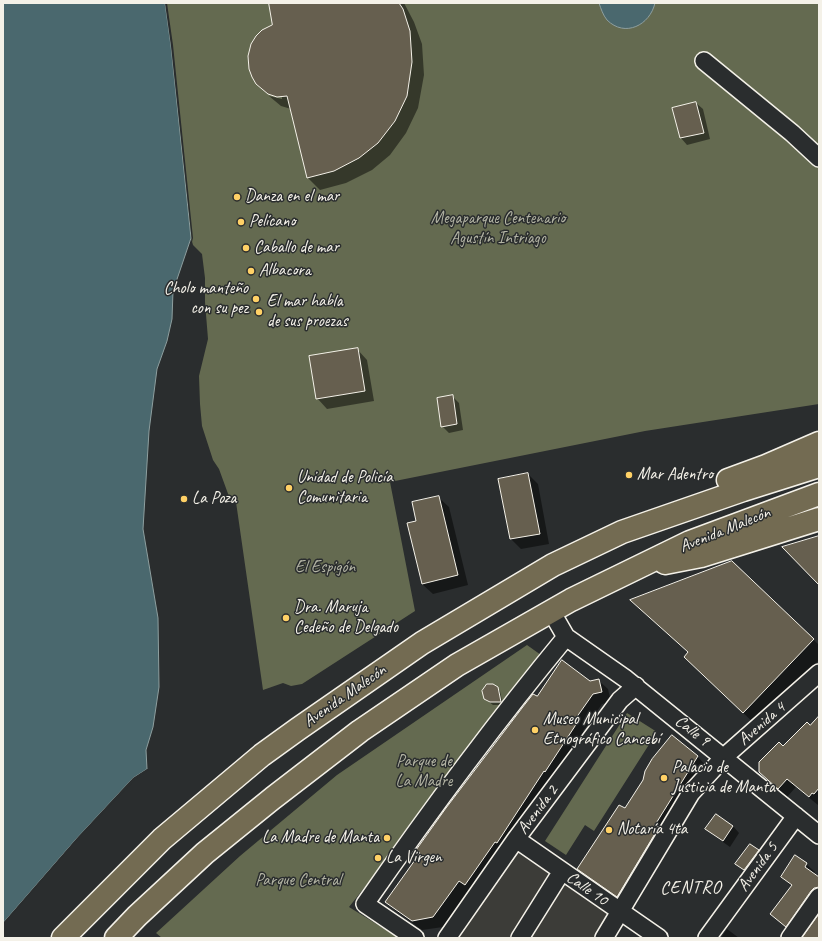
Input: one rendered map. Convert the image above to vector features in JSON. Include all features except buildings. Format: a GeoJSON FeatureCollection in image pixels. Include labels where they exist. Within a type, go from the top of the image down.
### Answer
{"type":"FeatureCollection","features":[{"type":"Feature","properties":{"kind":"main road","name":"Avenida Malecón"},"geometry":{"type":"LineString","coordinates":[[669,515],[694,495],[819,443]]}},
{"type":"Feature","properties":{"kind":"main road","name":"Avenida Malecón"},"geometry":{"type":"LineString","coordinates":[[62,938],[162,839],[262,755],[298,728],[422,643],[553,565],[622,532],[743,490],[819,466]]}},
{"type":"Feature","properties":{"kind":"main road","name":"Avenida Malecón"},"geometry":{"type":"LineString","coordinates":[[116,938],[137,916],[205,853],[272,798],[360,731],[458,666],[551,611],[690,542],[819,494]]}},
{"type":"Feature","properties":{"kind":"main road","name":"Avenida Malecón"},"geometry":{"type":"LineString","coordinates":[[633,570],[701,556],[819,519]]}},
{"type":"Feature","properties":{"kind":"street"},"geometry":{"type":"LineString","coordinates":[[704,61],[792,133],[819,158]]}},
{"type":"Feature","properties":{"kind":"street","name":"Calle 9"},"geometry":{"type":"LineString","coordinates":[[551,611],[566,637],[636,686],[819,835]]}},
{"type":"Feature","properties":{"kind":"street"},"geometry":{"type":"LineString","coordinates":[[416,938],[365,904],[412,836],[471,757],[523,688],[566,637]]}},
{"type":"Feature","properties":{"kind":"street","name":"Avenida 4"},"geometry":{"type":"LineString","coordinates":[[604,938],[692,793],[724,757],[819,673]]}},
{"type":"Feature","properties":{"kind":"street","name":"Avenida 2"},"geometry":{"type":"LineString","coordinates":[[447,938],[516,839],[620,700],[636,686]]}},
{"type":"Feature","properties":{"kind":"street","name":"Avenida 5"},"geometry":{"type":"LineString","coordinates":[[707,938],[796,816]]}},
{"type":"Feature","properties":{"kind":"street","name":"Calle 10"},"geometry":{"type":"LineString","coordinates":[[516,839],[659,938]]}},
{"type":"Feature","properties":{"kind":"street"},"geometry":{"type":"LineString","coordinates":[[520,938],[562,871]]}},
{"type":"Feature","properties":{"kind":"street"},"geometry":{"type":"LineString","coordinates":[[790,938],[819,897]]}},
{"type":"Feature","properties":{"kind":"shaded area"},"geometry":{"type":"Polygon","coordinates":[[[512,849],[611,914],[596,938],[455,938],[512,849]]]}},
{"type":"Feature","properties":{"kind":"green space","name":"Megaparque Centenario Agustín Intriago"},"geometry":{"type":"Polygon","coordinates":[[[165,3],[819,3],[819,404],[645,431],[390,482],[415,611],[302,684],[291,686],[283,683],[263,690],[236,502],[231,502],[219,469],[213,460],[202,426],[199,376],[208,339],[205,278],[202,254],[193,245],[191,238],[165,3]]]}},
{"type":"Feature","properties":{"kind":"green space","name":"Parque Central"},"geometry":{"type":"Polygon","coordinates":[[[527,645],[541,655],[439,793],[349,907],[399,938],[162,938],[156,933],[240,856],[337,775],[527,645]]]}},
{"type":"Feature","properties":{"kind":"green space"},"geometry":{"type":"Polygon","coordinates":[[[627,713],[657,732],[594,831],[585,825],[566,855],[545,841],[627,713]]]}},
{"type":"Feature","properties":{"kind":"water"},"geometry":{"type":"Polygon","coordinates":[[[3,3],[165,3],[171,46],[191,238],[173,291],[172,319],[167,341],[157,369],[149,431],[143,529],[158,618],[159,687],[153,727],[146,750],[147,769],[133,778],[77,838],[3,923],[3,3]]]}},
{"type":"Feature","properties":{"kind":"water"},"geometry":{"type":"Polygon","coordinates":[[[599,3],[655,3],[652,11],[642,23],[629,28],[621,28],[607,20],[599,3]]]}},
{"type":"Feature","properties":{"kind":"pier"},"geometry":{"type":"Polygon","coordinates":[[[165,3],[167,3],[173,45],[193,238],[192,242],[171,46],[165,3]]]}},
{"type":"Feature","properties":{"kind":"pier"},"geometry":{"type":"Polygon","coordinates":[[[147,769],[149,770],[135,780],[78,839],[3,925],[3,923],[77,838],[133,778],[147,769]]]}},
{"type":"Feature","properties":{"kind":"place","name":"Danza en el mar"},"geometry":{"type":"Point","coordinates":[237,197]}},
{"type":"Feature","properties":{"kind":"place","name":"Pelícano"},"geometry":{"type":"Point","coordinates":[241,222]}},
{"type":"Feature","properties":{"kind":"place","name":"Caballo de mar"},"geometry":{"type":"Point","coordinates":[246,248]}},
{"type":"Feature","properties":{"kind":"place","name":"Albacora"},"geometry":{"type":"Point","coordinates":[251,271]}},
{"type":"Feature","properties":{"kind":"place","name":"Cholo manteño con su pez"},"geometry":{"type":"Point","coordinates":[256,299]}},
{"type":"Feature","properties":{"kind":"place","name":"El mar habla de sus proezas"},"geometry":{"type":"Point","coordinates":[259,312]}},
{"type":"Feature","properties":{"kind":"place","name":"Mar Adentro"},"geometry":{"type":"Point","coordinates":[629,475]}},
{"type":"Feature","properties":{"kind":"place","name":"Unidad de Policía Comunitaria"},"geometry":{"type":"Point","coordinates":[289,488]}},
{"type":"Feature","properties":{"kind":"place","name":"La Poza"},"geometry":{"type":"Point","coordinates":[184,499]}},
{"type":"Feature","properties":{"kind":"place","name":"Dra. Maruja Cedeño de Delgado"},"geometry":{"type":"Point","coordinates":[286,618]}},
{"type":"Feature","properties":{"kind":"place","name":"Museo Municipal Etnográfico Cancebí"},"geometry":{"type":"Point","coordinates":[535,730]}},
{"type":"Feature","properties":{"kind":"place","name":"Palacio de Justicia de Manta"},"geometry":{"type":"Point","coordinates":[664,778]}},
{"type":"Feature","properties":{"kind":"place","name":"Notaría 4ta"},"geometry":{"type":"Point","coordinates":[609,830]}},
{"type":"Feature","properties":{"kind":"place","name":"La Madre de Manta"},"geometry":{"type":"Point","coordinates":[387,838]}},
{"type":"Feature","properties":{"kind":"place","name":"La Virgen"},"geometry":{"type":"Point","coordinates":[378,858]}},
{"type":"Feature","properties":{"kind":"district","name":"CENTRO"},"geometry":{"type":"Point","coordinates":[691,888]}},
{"type":"Feature","properties":{"kind":"park label","name":"El Espigón"},"geometry":{"type":"Point","coordinates":[325,568]}},
{"type":"Feature","properties":{"kind":"park label","name":"Parque de La Madre"},"geometry":{"type":"Point","coordinates":[424,772]}}]}
